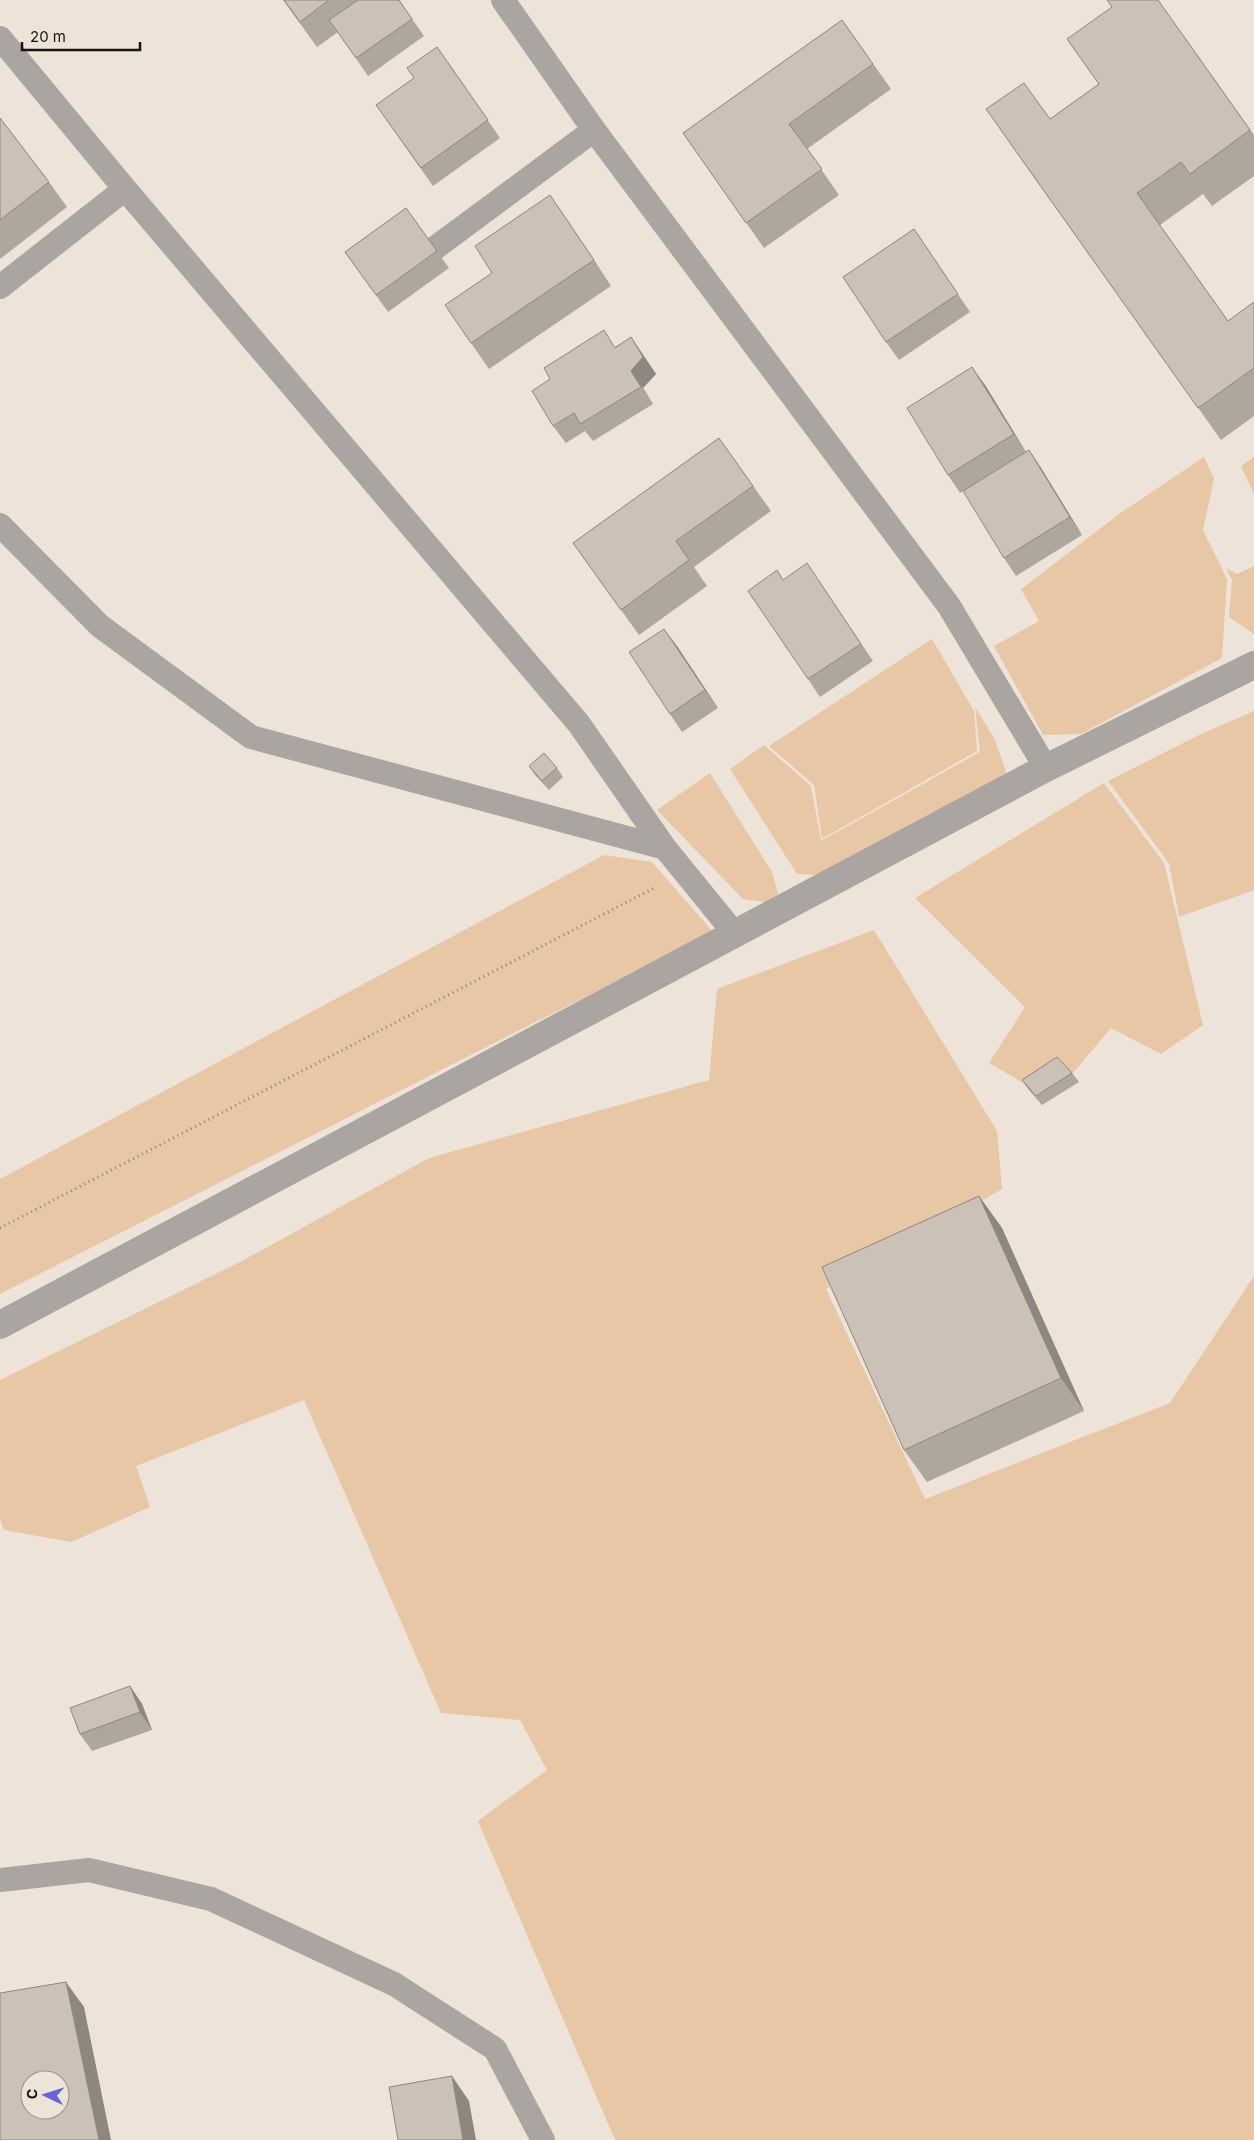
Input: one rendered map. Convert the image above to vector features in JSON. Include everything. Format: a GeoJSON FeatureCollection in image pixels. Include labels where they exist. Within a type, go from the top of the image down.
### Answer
{"type":"FeatureCollection","features":[{"type":"Feature","properties":{"kind":"street"},"geometry":{"type":"LineString","coordinates":[[0,1325],[1046,768],[1254,665]]}},
{"type":"Feature","properties":{"kind":"lane"},"geometry":{"type":"LineString","coordinates":[[503,0],[594,130],[949,606],[1046,768]]}},
{"type":"Feature","properties":{"kind":"lane"},"geometry":{"type":"LineString","coordinates":[[0,38],[125,189],[579,724],[665,848],[735,934]]}},
{"type":"Feature","properties":{"kind":"lane"},"geometry":{"type":"LineString","coordinates":[[435,248],[594,130]]}},
{"type":"Feature","properties":{"kind":"lane"},"geometry":{"type":"LineString","coordinates":[[0,287],[125,189]]}},
{"type":"Feature","properties":{"kind":"lane"},"geometry":{"type":"LineString","coordinates":[[0,524],[100,626],[251,737],[665,848]]}},
{"type":"Feature","properties":{"kind":"lane"},"geometry":{"type":"LineString","coordinates":[[0,1880],[90,1870],[211,1899],[394,1984],[495,2049],[543,2140]]}},
{"type":"Feature","properties":{"kind":"path"},"geometry":{"type":"LineString","coordinates":[[0,1228],[684,872]]}},
{"type":"Feature","properties":{"kind":"shaded area"},"geometry":{"type":"Polygon","coordinates":[[[1204,457],[1214,479],[1203,530],[1227,579],[1222,658],[1081,734],[1043,735],[994,646],[1039,621],[1021,589],[1122,512],[1204,457]]]}},
{"type":"Feature","properties":{"kind":"shaded area"},"geometry":{"type":"Polygon","coordinates":[[[1254,457],[1254,494],[1241,466],[1254,457]]]}},
{"type":"Feature","properties":{"kind":"shaded area"},"geometry":{"type":"Polygon","coordinates":[[[1254,566],[1254,634],[1229,617],[1232,580],[1226,568],[1237,574],[1254,566]]]}},
{"type":"Feature","properties":{"kind":"shaded area"},"geometry":{"type":"Polygon","coordinates":[[[932,639],[974,711],[977,751],[822,839],[814,785],[769,746],[932,639]]]}},
{"type":"Feature","properties":{"kind":"shaded area"},"geometry":{"type":"Polygon","coordinates":[[[975,707],[994,738],[1007,774],[819,875],[797,874],[730,769],[764,745],[811,786],[821,841],[980,752],[975,707]]]}},
{"type":"Feature","properties":{"kind":"shaded area"},"geometry":{"type":"Polygon","coordinates":[[[1254,711],[1254,890],[1179,917],[1169,863],[1108,781],[1199,735],[1254,711]]]}},
{"type":"Feature","properties":{"kind":"shaded area"},"geometry":{"type":"Polygon","coordinates":[[[710,773],[772,872],[778,893],[771,903],[743,899],[657,810],[710,773]]]}},
{"type":"Feature","properties":{"kind":"shaded area"},"geometry":{"type":"Polygon","coordinates":[[[1104,783],[1164,863],[1203,1025],[1161,1054],[1111,1028],[1051,1099],[989,1063],[1025,1007],[915,898],[1104,783]]]}},
{"type":"Feature","properties":{"kind":"shaded area"},"geometry":{"type":"Polygon","coordinates":[[[604,855],[652,862],[713,932],[0,1294],[0,1179],[604,855]]]}},
{"type":"Feature","properties":{"kind":"shaded area"},"geometry":{"type":"Polygon","coordinates":[[[874,930],[997,1131],[1002,1189],[826,1289],[925,1499],[1170,1403],[1254,1276],[1254,2140],[615,2140],[478,1821],[547,1770],[520,1720],[441,1713],[304,1400],[136,1466],[150,1507],[71,1542],[4,1530],[0,1519],[0,1380],[242,1261],[429,1158],[709,1080],[717,989],[874,930]]]}},
{"type":"Feature","properties":{"kind":"building"},"geometry":{"type":"Polygon","coordinates":[[[284,0],[329,0],[300,22],[284,0]]]}},
{"type":"Feature","properties":{"kind":"building"},"geometry":{"type":"Polygon","coordinates":[[[358,0],[399,0],[412,19],[356,58],[329,20],[358,0]]]}},
{"type":"Feature","properties":{"kind":"building"},"geometry":{"type":"Polygon","coordinates":[[[1107,0],[1158,0],[1250,130],[1190,174],[1181,162],[1137,193],[1228,321],[1254,302],[1254,368],[1198,408],[986,109],[1024,83],[1050,119],[1099,84],[1067,39],[1112,7],[1107,0]]]}},
{"type":"Feature","properties":{"kind":"building"},"geometry":{"type":"Polygon","coordinates":[[[842,20],[873,64],[789,124],[822,169],[746,223],[683,133],[842,20]]]}},
{"type":"Feature","properties":{"kind":"building"},"geometry":{"type":"Polygon","coordinates":[[[437,47],[488,120],[421,168],[376,105],[414,78],[407,68],[437,47]]]}},
{"type":"Feature","properties":{"kind":"building"},"geometry":{"type":"Polygon","coordinates":[[[0,118],[49,182],[0,220],[0,118]]]}},
{"type":"Feature","properties":{"kind":"building"},"geometry":{"type":"Polygon","coordinates":[[[550,195],[594,260],[471,343],[445,305],[492,273],[475,246],[550,195]]]}},
{"type":"Feature","properties":{"kind":"building"},"geometry":{"type":"Polygon","coordinates":[[[406,208],[437,251],[376,295],[345,252],[406,208]]]}},
{"type":"Feature","properties":{"kind":"building"},"geometry":{"type":"Polygon","coordinates":[[[914,229],[958,294],[886,342],[843,277],[914,229]]]}},
{"type":"Feature","properties":{"kind":"building"},"geometry":{"type":"Polygon","coordinates":[[[604,330],[615,348],[631,337],[643,357],[631,371],[641,387],[580,424],[574,413],[553,426],[532,391],[550,379],[544,368],[604,330]]]}},
{"type":"Feature","properties":{"kind":"building"},"geometry":{"type":"Polygon","coordinates":[[[972,367],[1014,434],[948,475],[907,408],[972,367]]]}},
{"type":"Feature","properties":{"kind":"building"},"geometry":{"type":"Polygon","coordinates":[[[719,438],[753,486],[676,541],[689,560],[621,610],[573,543],[719,438]]]}},
{"type":"Feature","properties":{"kind":"building"},"geometry":{"type":"Polygon","coordinates":[[[1029,450],[1070,517],[1004,558],[963,491],[1029,450]]]}},
{"type":"Feature","properties":{"kind":"building"},"geometry":{"type":"Polygon","coordinates":[[[807,563],[861,644],[808,679],[748,591],[777,570],[783,580],[807,563]]]}},
{"type":"Feature","properties":{"kind":"building"},"geometry":{"type":"Polygon","coordinates":[[[664,629],[705,690],[670,714],[629,652],[664,629]]]}},
{"type":"Feature","properties":{"kind":"building"},"geometry":{"type":"Polygon","coordinates":[[[544,753],[557,768],[542,781],[529,766],[544,753]]]}},
{"type":"Feature","properties":{"kind":"building"},"geometry":{"type":"Polygon","coordinates":[[[1057,1057],[1072,1073],[1036,1096],[1022,1080],[1057,1057]]]}},
{"type":"Feature","properties":{"kind":"building"},"geometry":{"type":"Polygon","coordinates":[[[979,1196],[1061,1378],[904,1450],[822,1267],[979,1196]]]}},
{"type":"Feature","properties":{"kind":"building"},"geometry":{"type":"Polygon","coordinates":[[[130,1686],[140,1712],[80,1734],[70,1708],[130,1686]]]}},
{"type":"Feature","properties":{"kind":"building"},"geometry":{"type":"Polygon","coordinates":[[[66,1982],[99,2140],[0,2140],[0,1993],[66,1982]]]}},
{"type":"Feature","properties":{"kind":"building"},"geometry":{"type":"Polygon","coordinates":[[[452,2076],[463,2140],[398,2140],[389,2087],[452,2076]]]}}]}
